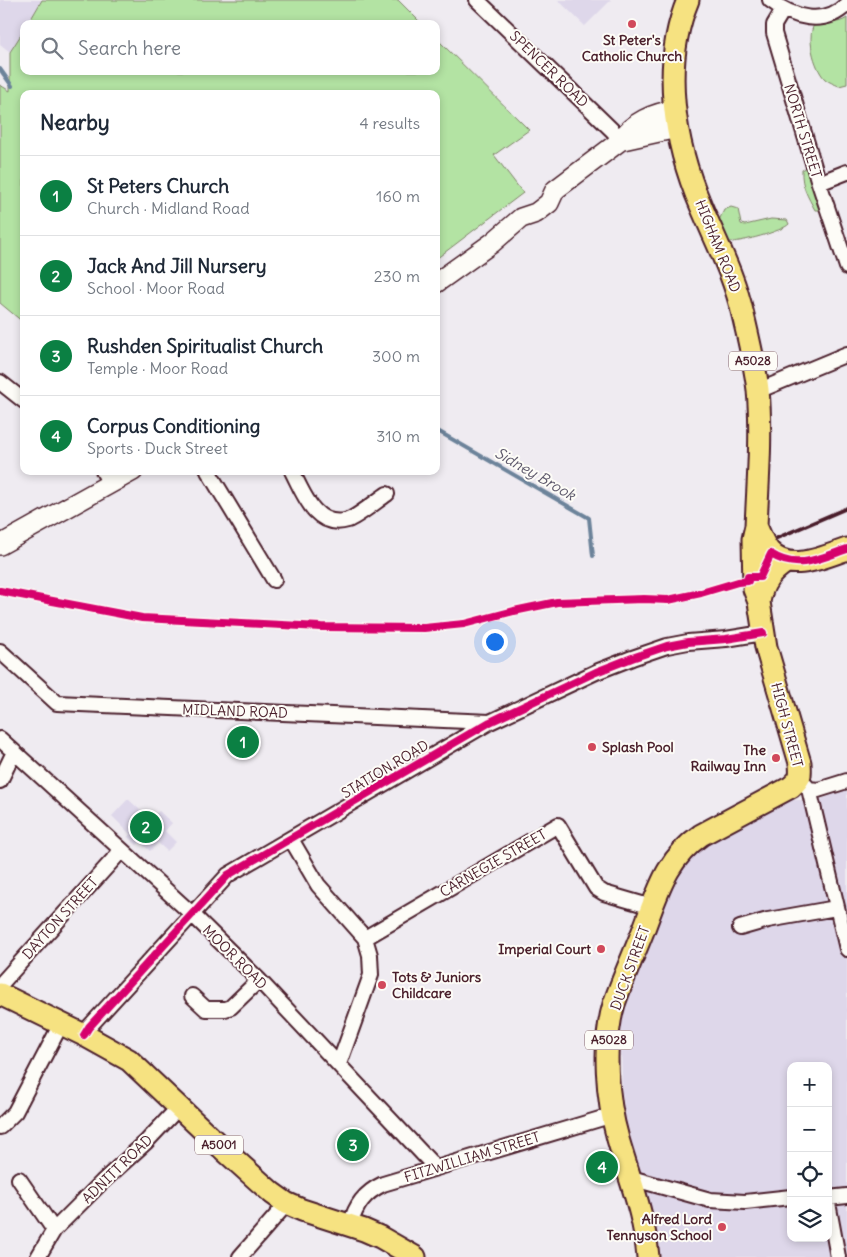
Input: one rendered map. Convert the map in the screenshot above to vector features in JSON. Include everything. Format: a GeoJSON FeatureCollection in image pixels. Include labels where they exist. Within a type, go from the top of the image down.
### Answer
{"type":"FeatureCollection","features":[{"type":"Feature","properties":{"kind":"main road","name":"HIGHAM ROAD"},"geometry":{"type":"LineString","coordinates":[[688,0],[680,23],[675,53],[673,93],[676,119],[688,171],[700,205],[732,274],[749,338],[758,389],[760,421],[756,526]]}},
{"type":"Feature","properties":{"kind":"main road"},"geometry":{"type":"LineString","coordinates":[[440,280],[492,243],[521,218],[536,213],[549,203],[555,190],[620,140],[626,131],[653,114],[676,119]]}},
{"type":"Feature","properties":{"kind":"main road"},"geometry":{"type":"LineString","coordinates":[[0,545],[106,477]]}},
{"type":"Feature","properties":{"kind":"main road","name":"HIGH STREET"},"geometry":{"type":"LineString","coordinates":[[756,526],[753,539],[754,589],[759,602],[763,633],[800,763],[804,784]]}},
{"type":"Feature","properties":{"kind":"main road","name":"A5028"},"geometry":{"type":"LineString","coordinates":[[756,526],[767,549],[778,558],[780,566],[763,586],[759,602]]}},
{"type":"Feature","properties":{"kind":"main road"},"geometry":{"type":"LineString","coordinates":[[754,556],[765,566],[780,566],[790,571],[847,549]]}},
{"type":"Feature","properties":{"kind":"main road","name":"DUCK STREET"},"geometry":{"type":"LineString","coordinates":[[648,1257],[641,1211],[612,1115],[608,1072],[612,1012],[652,907],[675,858],[690,842],[784,791],[804,784]]}},
{"type":"Feature","properties":{"kind":"main road","name":"A5001"},"geometry":{"type":"LineString","coordinates":[[0,994],[84,1035],[129,1060],[272,1193],[286,1203],[380,1237],[415,1257]]}},
{"type":"Feature","properties":{"kind":"street","name":"SPENCER ROAD"},"geometry":{"type":"LineString","coordinates":[[477,0],[614,132],[620,140]]}},
{"type":"Feature","properties":{"kind":"street"},"geometry":{"type":"LineString","coordinates":[[770,0],[783,10],[796,16],[813,18],[828,15],[847,4]]}},
{"type":"Feature","properties":{"kind":"street","name":"NORTH STREET"},"geometry":{"type":"LineString","coordinates":[[783,10],[774,25],[774,33],[819,183],[847,267]]}},
{"type":"Feature","properties":{"kind":"street"},"geometry":{"type":"LineString","coordinates":[[819,183],[847,172]]}},
{"type":"Feature","properties":{"kind":"street"},"geometry":{"type":"LineString","coordinates":[[758,389],[765,388],[847,354]]}},
{"type":"Feature","properties":{"kind":"street"},"geometry":{"type":"LineString","coordinates":[[0,382],[20,398]]}},
{"type":"Feature","properties":{"kind":"street"},"geometry":{"type":"LineString","coordinates":[[210,475],[274,580]]}},
{"type":"Feature","properties":{"kind":"street"},"geometry":{"type":"LineString","coordinates":[[294,475],[315,513],[332,521],[348,520],[387,494]]}},
{"type":"Feature","properties":{"kind":"street","name":"STATION ROAD"},"geometry":{"type":"LineString","coordinates":[[84,1035],[89,1027],[228,875],[490,722],[596,672],[677,644],[763,633]]}},
{"type":"Feature","properties":{"kind":"street","name":"MIDLAND ROAD"},"geometry":{"type":"LineString","coordinates":[[0,651],[57,704],[490,722]]}},
{"type":"Feature","properties":{"kind":"street","name":"MOOR ROAD"},"geometry":{"type":"LineString","coordinates":[[0,740],[192,914],[259,980],[435,1167]]}},
{"type":"Feature","properties":{"kind":"street"},"geometry":{"type":"LineString","coordinates":[[0,781],[14,752]]}},
{"type":"Feature","properties":{"kind":"street"},"geometry":{"type":"LineString","coordinates":[[804,784],[818,790],[847,781]]}},
{"type":"Feature","properties":{"kind":"street","name":"HIGH STREET"},"geometry":{"type":"LineString","coordinates":[[804,784],[847,949]]}},
{"type":"Feature","properties":{"kind":"street","name":"CARNEGIE STREET"},"geometry":{"type":"LineString","coordinates":[[365,938],[558,825],[596,888],[604,893],[652,907]]}},
{"type":"Feature","properties":{"kind":"street"},"geometry":{"type":"LineString","coordinates":[[291,839],[318,885],[365,938],[370,956],[371,975],[339,1064]]}},
{"type":"Feature","properties":{"kind":"street","name":"DAYTON STREET"},"geometry":{"type":"LineString","coordinates":[[0,985],[121,851]]}},
{"type":"Feature","properties":{"kind":"street"},"geometry":{"type":"LineString","coordinates":[[740,928],[768,920],[836,908]]}},
{"type":"Feature","properties":{"kind":"street"},"geometry":{"type":"LineString","coordinates":[[192,996],[206,1009],[225,1009],[231,1007],[259,980]]}},
{"type":"Feature","properties":{"kind":"street"},"geometry":{"type":"LineString","coordinates":[[0,1127],[15,1112],[61,1024]]}},
{"type":"Feature","properties":{"kind":"street","name":"ADNITT ROAD"},"geometry":{"type":"LineString","coordinates":[[38,1257],[54,1230],[102,1182],[146,1142],[179,1107]]}},
{"type":"Feature","properties":{"kind":"street","name":"FITZWILLIAM STREET"},"geometry":{"type":"LineString","coordinates":[[350,1225],[355,1212],[368,1192],[383,1184],[612,1115]]}},
{"type":"Feature","properties":{"kind":"street"},"geometry":{"type":"LineString","coordinates":[[632,1178],[710,1200],[745,1202],[787,1197]]}},
{"type":"Feature","properties":{"kind":"street"},"geometry":{"type":"LineString","coordinates":[[19,1179],[54,1230]]}},
{"type":"Feature","properties":{"kind":"street"},"geometry":{"type":"LineString","coordinates":[[832,1198],[847,1196]]}},
{"type":"Feature","properties":{"kind":"street"},"geometry":{"type":"LineString","coordinates":[[240,1257],[286,1203]]}},
{"type":"Feature","properties":{"kind":"street"},"geometry":{"type":"LineString","coordinates":[[832,1225],[838,1257]]}},
{"type":"Feature","properties":{"kind":"shaded area"},"geometry":{"type":"Polygon","coordinates":[[[0,0],[42,0],[30,20],[20,20],[20,36],[10,52],[0,44],[0,0]]]}},
{"type":"Feature","properties":{"kind":"shaded area"},"geometry":{"type":"Polygon","coordinates":[[[558,0],[611,0],[585,26],[558,0]]]}},
{"type":"Feature","properties":{"kind":"shaded area"},"geometry":{"type":"Polygon","coordinates":[[[847,789],[847,1257],[659,1257],[649,1207],[626,1119],[622,1093],[621,1037],[623,1010],[673,869],[700,846],[789,800],[819,800],[847,789]]]}},
{"type":"Feature","properties":{"kind":"shaded area"},"geometry":{"type":"Polygon","coordinates":[[[128,799],[150,819],[159,811],[172,823],[165,831],[176,842],[167,851],[158,843],[150,851],[140,842],[137,845],[128,837],[130,834],[112,816],[128,799]]]}},
{"type":"Feature","properties":{"kind":"green space"},"geometry":{"type":"Polygon","coordinates":[[[42,0],[398,0],[418,20],[30,20],[42,0]]]}},
{"type":"Feature","properties":{"kind":"green space"},"geometry":{"type":"Polygon","coordinates":[[[847,18],[847,84],[839,86],[825,79],[817,67],[812,51],[811,34],[816,22],[836,22],[847,18]]]}},
{"type":"Feature","properties":{"kind":"green space"},"geometry":{"type":"Polygon","coordinates":[[[20,36],[20,75],[440,75],[440,42],[529,130],[494,155],[523,193],[440,256],[440,90],[20,90],[20,320],[0,303],[0,85],[10,91],[10,52],[20,36]]]}},
{"type":"Feature","properties":{"kind":"green space"},"geometry":{"type":"Polygon","coordinates":[[[812,168],[824,210],[815,210],[806,191],[802,170],[812,168]]]}},
{"type":"Feature","properties":{"kind":"green space"},"geometry":{"type":"Polygon","coordinates":[[[731,207],[738,209],[741,224],[745,225],[771,219],[787,220],[789,224],[760,236],[729,242],[723,236],[719,220],[724,210],[731,207]]]}},
{"type":"Feature","properties":{"kind":"waterway","name":"Sidney Brook"},"geometry":{"type":"LineString","coordinates":[[0,69],[12,86]]}},
{"type":"Feature","properties":{"kind":"waterway","name":"Sidney Brook"},"geometry":{"type":"LineString","coordinates":[[440,432],[589,518],[593,556]]}},
{"type":"Feature","properties":{"kind":"railway"},"geometry":{"type":"LineString","coordinates":[[777,538],[847,508]]}},
{"type":"Feature","properties":{"kind":"cycle path"},"geometry":{"type":"LineString","coordinates":[[0,591],[142,618],[321,627],[424,628],[464,624],[557,602],[668,600],[748,581],[748,577],[760,577],[771,554],[790,562],[800,562],[818,559],[847,549]]}},
{"type":"Feature","properties":{"kind":"cycle path"},"geometry":{"type":"LineString","coordinates":[[84,1035],[89,1027],[228,875],[490,722],[596,672],[667,646],[763,633]]}},
{"type":"Feature","properties":{"kind":"place","name":"St Peter's Catholic Church"},"geometry":{"type":"Point","coordinates":[632,24]}},
{"type":"Feature","properties":{"kind":"place","name":"St Peters Church"},"geometry":{"type":"Point","coordinates":[243,742]}},
{"type":"Feature","properties":{"kind":"place","name":"Splash Pool"},"geometry":{"type":"Point","coordinates":[592,747]}},
{"type":"Feature","properties":{"kind":"place","name":"The Railway Inn"},"geometry":{"type":"Point","coordinates":[776,758]}},
{"type":"Feature","properties":{"kind":"place","name":"Jack And Jill Nursery"},"geometry":{"type":"Point","coordinates":[146,827]}},
{"type":"Feature","properties":{"kind":"place","name":"Imperial Court"},"geometry":{"type":"Point","coordinates":[601,949]}},
{"type":"Feature","properties":{"kind":"place","name":"Tots & Juniors Childcare"},"geometry":{"type":"Point","coordinates":[382,985]}},
{"type":"Feature","properties":{"kind":"place","name":"Rushden Spiritualist Church"},"geometry":{"type":"Point","coordinates":[353,1145]}},
{"type":"Feature","properties":{"kind":"place","name":"Corpus Conditioning"},"geometry":{"type":"Point","coordinates":[602,1167]}},
{"type":"Feature","properties":{"kind":"place","name":"Alfred Lord Tennyson School"},"geometry":{"type":"Point","coordinates":[722,1227]}}]}
